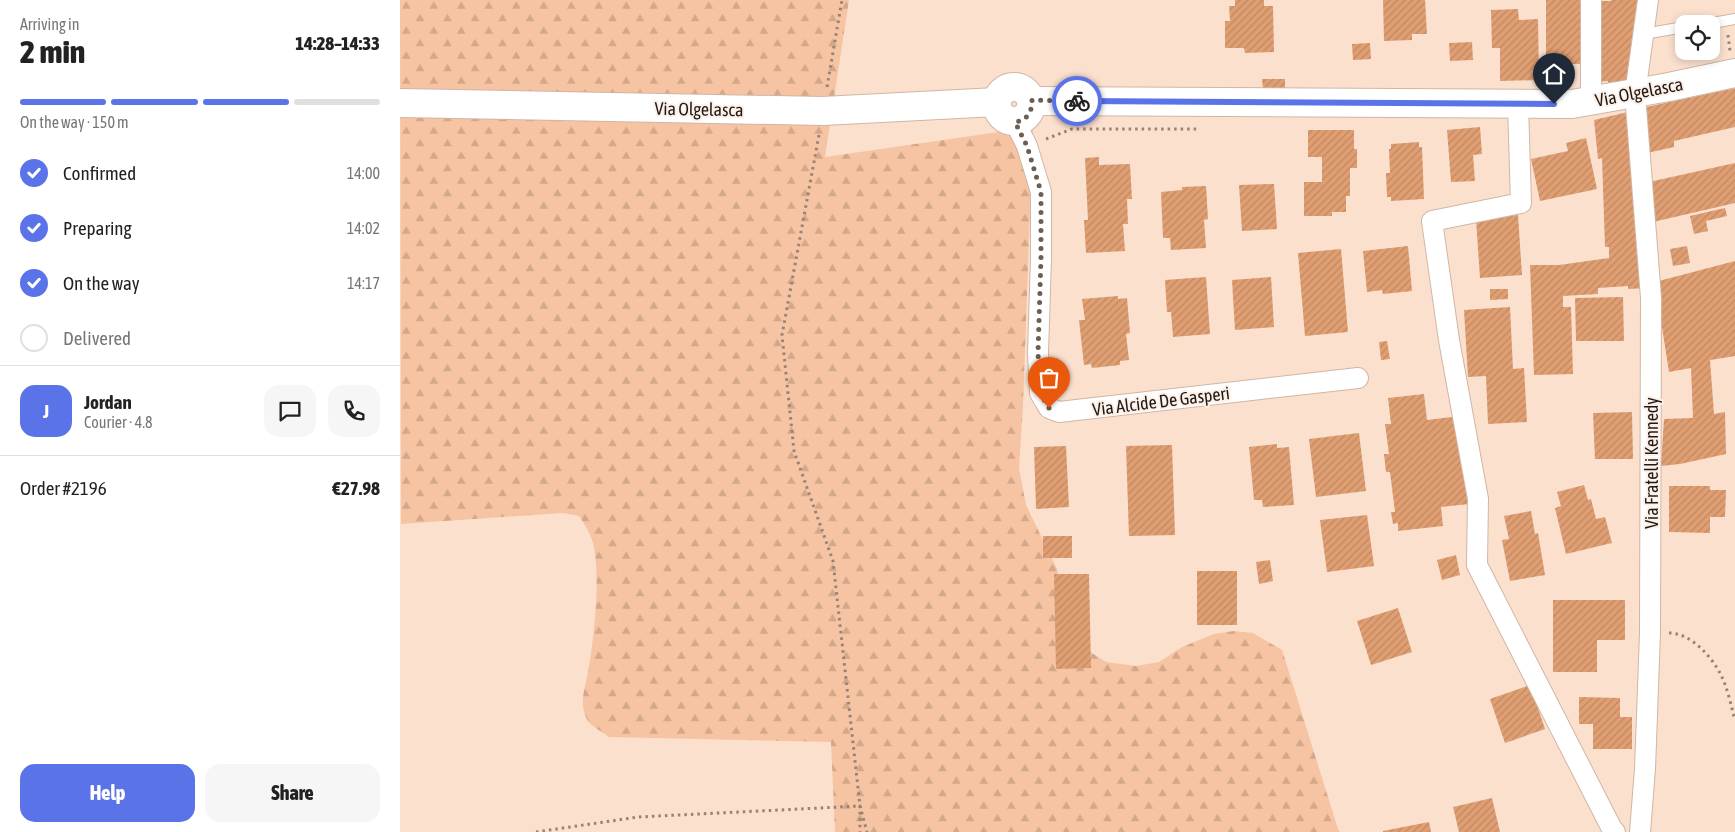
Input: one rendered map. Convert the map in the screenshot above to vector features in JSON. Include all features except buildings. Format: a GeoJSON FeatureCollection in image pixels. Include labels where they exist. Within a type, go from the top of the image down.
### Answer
{"type":"FeatureCollection","features":[{"type":"Feature","properties":{"kind":"street"},"geometry":{"type":"LineString","coordinates":[[1590,0],[1591,102]]}},
{"type":"Feature","properties":{"kind":"street","name":"Via Fratelli Kennedy"},"geometry":{"type":"LineString","coordinates":[[1640,832],[1645,769],[1650,633],[1651,298],[1635,94],[1648,0]]}},
{"type":"Feature","properties":{"kind":"street","name":"Via Olgelasca"},"geometry":{"type":"LineString","coordinates":[[1032,100],[1572,104],[1635,94],[1735,73]]}},
{"type":"Feature","properties":{"kind":"street"},"geometry":{"type":"LineString","coordinates":[[1017,87],[1027,93],[1032,100],[1031,110],[1026,118],[1015,122],[1003,118],[997,108],[998,98],[1005,90],[1017,87]]}},
{"type":"Feature","properties":{"kind":"street","name":"Via Olgelasca"},"geometry":{"type":"LineString","coordinates":[[400,103],[823,111],[997,102]]}},
{"type":"Feature","properties":{"kind":"street"},"geometry":{"type":"LineString","coordinates":[[1518,104],[1521,203],[1432,222],[1449,340],[1478,499],[1477,565],[1615,832]]}},
{"type":"Feature","properties":{"kind":"street","name":"Via Alcide De Gasperi"},"geometry":{"type":"LineString","coordinates":[[1015,122],[1027,146],[1041,192],[1038,353],[1040,393],[1049,408],[1059,412],[1358,378]]}},
{"type":"Feature","properties":{"kind":"lane"},"geometry":{"type":"LineString","coordinates":[[1720,22],[1735,19]]}},
{"type":"Feature","properties":{"kind":"lane"},"geometry":{"type":"LineString","coordinates":[[1644,34],[1675,29]]}},
{"type":"Feature","properties":{"kind":"path"},"geometry":{"type":"LineString","coordinates":[[842,0],[782,335],[794,452],[833,561],[860,806],[860,832]]}},
{"type":"Feature","properties":{"kind":"path"},"geometry":{"type":"LineString","coordinates":[[1650,633],[1673,633],[1680,635],[1686,637],[1701,649],[1716,666],[1722,677],[1735,720]]}},
{"type":"Feature","properties":{"kind":"path"},"geometry":{"type":"LineString","coordinates":[[536,832],[638,817],[860,806]]}},
{"type":"Feature","properties":{"kind":"path"},"geometry":{"type":"LineString","coordinates":[[860,806],[867,832]]}},
{"type":"Feature","properties":{"kind":"green space"},"geometry":{"type":"Polygon","coordinates":[[[400,0],[849,0],[825,157],[1033,127],[1019,468],[1026,505],[1057,569],[1064,605],[1079,645],[1106,662],[1136,666],[1159,662],[1182,647],[1214,634],[1234,631],[1253,633],[1282,650],[1339,832],[835,832],[831,742],[609,737],[592,725],[585,715],[583,703],[594,625],[597,590],[596,572],[593,543],[579,516],[563,513],[401,524],[400,0]]]}},
{"type":"Feature","properties":{"kind":"way so far"},"geometry":{"type":"LineString","coordinates":[[1049,408],[1040,393],[1038,353],[1041,192],[1027,146],[1015,122],[1026,118],[1031,110],[1032,100],[1077,101]]}},
{"type":"Feature","properties":{"kind":"route"},"geometry":{"type":"LineString","coordinates":[[1077,101],[1554,104]]}}]}
